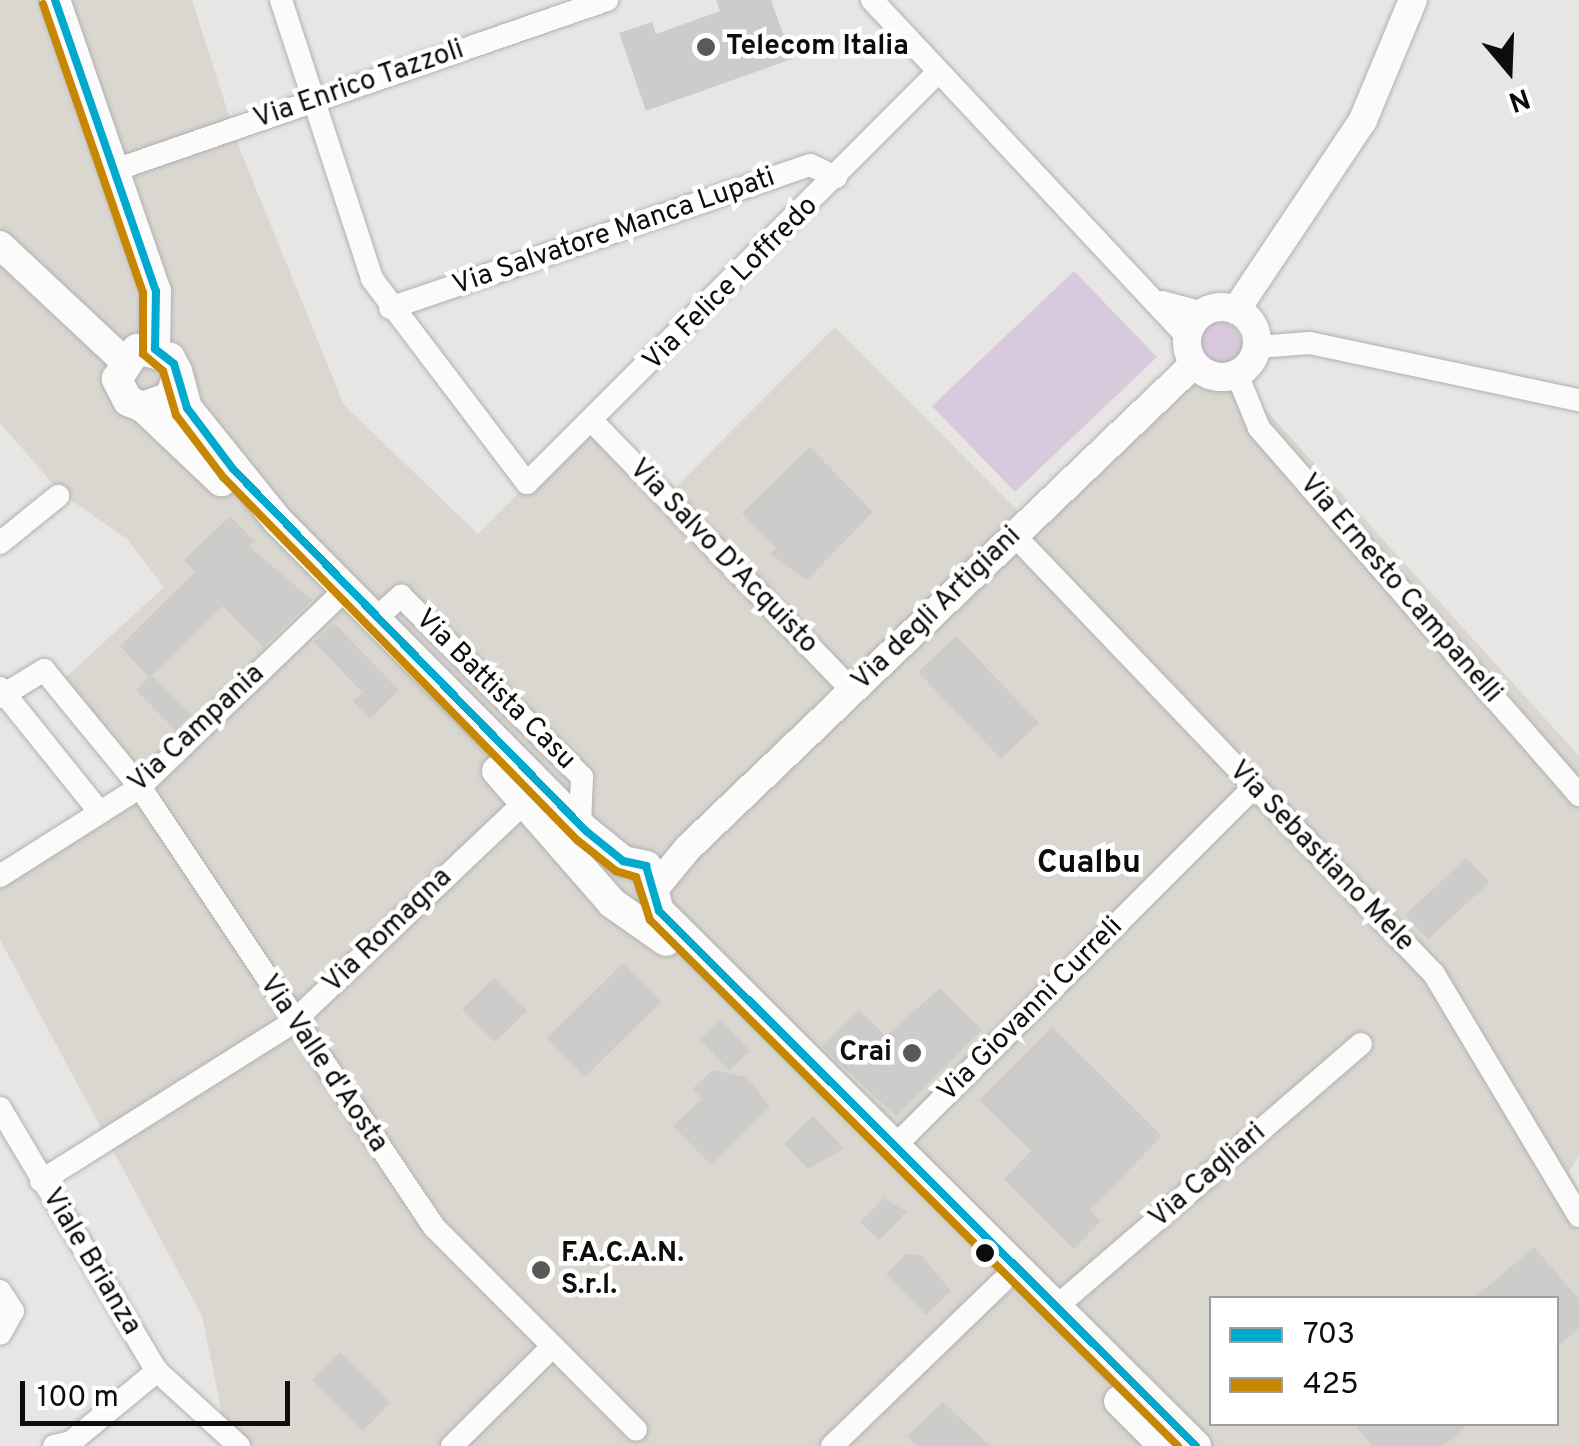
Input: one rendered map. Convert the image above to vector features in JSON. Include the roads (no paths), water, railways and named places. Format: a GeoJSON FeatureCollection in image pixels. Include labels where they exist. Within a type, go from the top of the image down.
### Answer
{"type":"FeatureCollection","features":[{"type":"Feature","properties":{"kind":"main road"},"geometry":{"type":"LineString","coordinates":[[55,0],[156,291],[155,348]]}},
{"type":"Feature","properties":{"kind":"main road"},"geometry":{"type":"LineString","coordinates":[[155,348],[123,360],[119,387],[334,600],[526,801],[621,870],[650,871],[647,899],[1002,1282],[1164,1446]]}},
{"type":"Feature","properties":{"kind":"main road"},"geometry":{"type":"LineString","coordinates":[[155,348],[170,358],[187,408],[233,469],[373,621],[621,870]]}},
{"type":"Feature","properties":{"kind":"main road"},"geometry":{"type":"LineString","coordinates":[[144,408],[163,403],[177,378]]}},
{"type":"Feature","properties":{"kind":"main road"},"geometry":{"type":"LineString","coordinates":[[621,870],[612,903],[647,899]]}},
{"type":"Feature","properties":{"kind":"main road"},"geometry":{"type":"LineString","coordinates":[[647,899],[1196,1446]]}},
{"type":"Feature","properties":{"kind":"street"},"geometry":{"type":"LineString","coordinates":[[280,0],[372,279],[390,308]]}},
{"type":"Feature","properties":{"kind":"street","name":"Via Enrico Tazzoli"},"geometry":{"type":"LineString","coordinates":[[112,170],[606,0]]}},
{"type":"Feature","properties":{"kind":"street"},"geometry":{"type":"LineString","coordinates":[[872,0],[937,73],[1159,301],[1195,325]]}},
{"type":"Feature","properties":{"kind":"street"},"geometry":{"type":"LineString","coordinates":[[1195,325],[1236,310],[1363,120],[1414,0]]}},
{"type":"Feature","properties":{"kind":"street","name":"Via Felice Loffredo"},"geometry":{"type":"LineString","coordinates":[[390,308],[520,480],[537,480],[937,73]]}},
{"type":"Feature","properties":{"kind":"street","name":"Via Salvatore Manca Lupati"},"geometry":{"type":"LineString","coordinates":[[390,308],[810,165],[836,177]]}},
{"type":"Feature","properties":{"kind":"street"},"geometry":{"type":"LineString","coordinates":[[0,245],[123,360]]}},
{"type":"Feature","properties":{"kind":"street"},"geometry":{"type":"LineString","coordinates":[[1195,325],[1194,364],[1214,376],[1237,374],[1257,347],[1253,325],[1236,310]]}},
{"type":"Feature","properties":{"kind":"street"},"geometry":{"type":"LineString","coordinates":[[1257,347],[1310,343],[1579,400]]}},
{"type":"Feature","properties":{"kind":"street","name":"Via degli Artigiani"},"geometry":{"type":"LineString","coordinates":[[647,899],[682,854],[1194,364]]}},
{"type":"Feature","properties":{"kind":"street","name":"Via Ernesto Campanelli"},"geometry":{"type":"LineString","coordinates":[[1237,374],[1259,428],[1579,795]]}},
{"type":"Feature","properties":{"kind":"street","name":"Via Salvo D'Acquisto"},"geometry":{"type":"LineString","coordinates":[[594,422],[852,691]]}},
{"type":"Feature","properties":{"kind":"street"},"geometry":{"type":"LineString","coordinates":[[0,543],[58,496]]}},
{"type":"Feature","properties":{"kind":"street","name":"Via Sebastiano Mele"},"geometry":{"type":"LineString","coordinates":[[1014,534],[1252,788],[1434,974],[1579,1216]]}},
{"type":"Feature","properties":{"kind":"street","name":"Via Campania"},"geometry":{"type":"LineString","coordinates":[[0,876],[140,787],[334,600]]}},
{"type":"Feature","properties":{"kind":"street","name":"Via Valle d'Aosta"},"geometry":{"type":"LineString","coordinates":[[2,693],[44,670],[140,787],[293,1022],[434,1227],[549,1350],[636,1430]]}},
{"type":"Feature","properties":{"kind":"street"},"geometry":{"type":"LineString","coordinates":[[2,693],[99,811]]}},
{"type":"Feature","properties":{"kind":"street","name":"Via Giovanni Curreli"},"geometry":{"type":"LineString","coordinates":[[895,1146],[1252,788]]}},
{"type":"Feature","properties":{"kind":"street","name":"Via Romagna"},"geometry":{"type":"LineString","coordinates":[[41,1181],[293,1022],[526,801]]}},
{"type":"Feature","properties":{"kind":"street"},"geometry":{"type":"LineString","coordinates":[[621,870],[682,854]]}},
{"type":"Feature","properties":{"kind":"street","name":"Via Cagliari"},"geometry":{"type":"LineString","coordinates":[[1055,1308],[1362,1044]]}},
{"type":"Feature","properties":{"kind":"street","name":"Viale Brianza"},"geometry":{"type":"LineString","coordinates":[[0,1108],[157,1371],[238,1446]]}},
{"type":"Feature","properties":{"kind":"street"},"geometry":{"type":"LineString","coordinates":[[832,1446],[1002,1282]]}},
{"type":"Feature","properties":{"kind":"street"},"geometry":{"type":"LineString","coordinates":[[0,1291],[13,1311],[0,1334]]}},
{"type":"Feature","properties":{"kind":"street"},"geometry":{"type":"LineString","coordinates":[[452,1446],[549,1350]]}},
{"type":"Feature","properties":{"kind":"street"},"geometry":{"type":"LineString","coordinates":[[54,1446],[71,1442],[157,1371]]}},
{"type":"Feature","properties":{"kind":"place","name":"Telecom Italia"},"geometry":{"type":"Point","coordinates":[706,47]}},
{"type":"Feature","properties":{"kind":"place","name":"Crai"},"geometry":{"type":"Point","coordinates":[912,1053]}},
{"type":"Feature","properties":{"kind":"place","name":"F.A.C.A.N. S.r.l."},"geometry":{"type":"Point","coordinates":[541,1270]}},
{"type":"Feature","properties":{"kind":"district","name":"Cualbu"},"geometry":{"type":"Point","coordinates":[1089,864]}}]}
